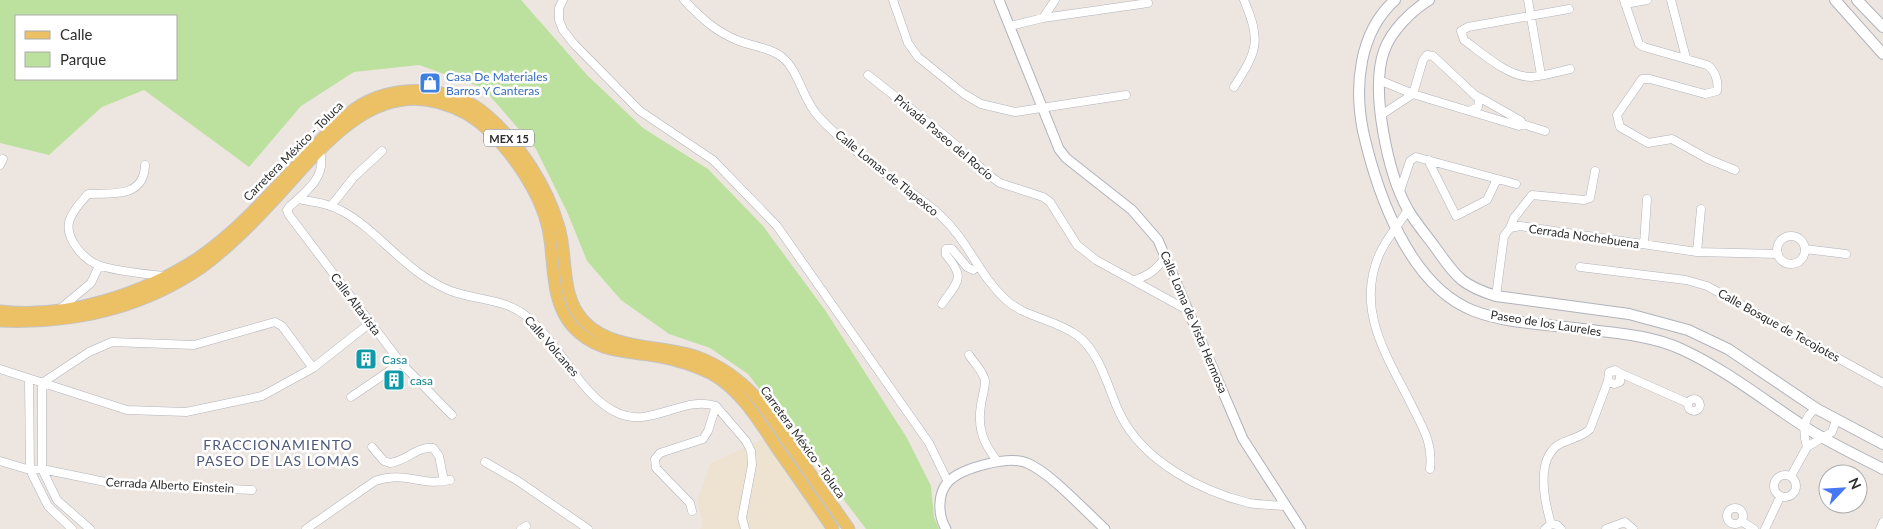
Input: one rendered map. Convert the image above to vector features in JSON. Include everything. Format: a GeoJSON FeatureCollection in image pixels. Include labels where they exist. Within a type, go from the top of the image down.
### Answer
{"type":"FeatureCollection","features":[{"type":"Feature","properties":{"kind":"main road","name":"Paseo de los Laureles"},"geometry":{"type":"LineString","coordinates":[[1395,0],[1384,10],[1372,31],[1360,67],[1358,87],[1361,121],[1371,165],[1395,230],[1428,276],[1449,296],[1474,311],[1503,318],[1634,336],[1679,348],[1718,368],[1821,438],[1883,469]]}},
{"type":"Feature","properties":{"kind":"main road"},"geometry":{"type":"LineString","coordinates":[[1388,41],[1388,30],[1418,0]]}},
{"type":"Feature","properties":{"kind":"main road","name":"Paseo de los Laureles"},"geometry":{"type":"LineString","coordinates":[[1429,0],[1405,20],[1388,41],[1383,53],[1380,80],[1381,115],[1389,157],[1408,210],[1445,262],[1460,279],[1476,289],[1496,296],[1629,314],[1688,330],[1728,349],[1818,409],[1883,444]]}},
{"type":"Feature","properties":{"kind":"main road"},"geometry":{"type":"LineString","coordinates":[[1835,0],[1883,54]]}},
{"type":"Feature","properties":{"kind":"main road"},"geometry":{"type":"LineString","coordinates":[[1857,0],[1883,27]]}},
{"type":"Feature","properties":{"kind":"main road","name":"Carretera México - Toluca"},"geometry":{"type":"LineString","coordinates":[[0,311],[38,311],[86,305],[129,293],[167,277],[224,237],[334,126],[355,108],[391,94],[411,90],[432,91],[456,96],[486,113],[505,132],[534,173],[551,203],[560,230],[568,290],[582,320],[596,331],[617,340],[698,357],[726,371],[755,396],[849,529]]}},
{"type":"Feature","properties":{"kind":"main road","name":"Carretera México - Toluca"},"geometry":{"type":"LineString","coordinates":[[0,322],[41,322],[79,318],[116,309],[159,292],[200,268],[225,249],[320,152],[350,124],[370,110],[394,102],[432,101],[458,109],[479,122],[507,152],[531,187],[543,212],[550,238],[558,301],[567,320],[575,329],[583,337],[607,350],[673,360],[711,374],[723,382],[753,413],[834,529]]}},
{"type":"Feature","properties":{"kind":"street"},"geometry":{"type":"LineString","coordinates":[[563,0],[559,8],[559,20],[563,30],[574,44],[640,111],[713,160],[777,226],[929,443],[948,482]]}},
{"type":"Feature","properties":{"kind":"street","name":"Calle Lomas de Tlapexco"},"geometry":{"type":"LineString","coordinates":[[684,0],[708,25],[782,57],[818,116],[884,174],[933,208],[965,243],[979,266],[1005,300],[1021,310],[1077,335],[1094,355],[1121,416],[1133,435],[1147,450],[1167,466],[1222,495],[1250,503],[1286,506]]}},
{"type":"Feature","properties":{"kind":"street"},"geometry":{"type":"LineString","coordinates":[[893,0],[908,43],[918,57],[964,94],[981,104],[1015,112],[1126,96]]}},
{"type":"Feature","properties":{"kind":"street","name":"Calle Loma de Vista Hermosa"},"geometry":{"type":"LineString","coordinates":[[1000,0],[1059,149],[1066,158],[1132,210],[1147,225],[1167,255],[1243,440],[1302,529]]}},
{"type":"Feature","properties":{"kind":"street"},"geometry":{"type":"LineString","coordinates":[[1043,18],[1055,0]]}},
{"type":"Feature","properties":{"kind":"street"},"geometry":{"type":"LineString","coordinates":[[1234,87],[1253,55],[1255,42],[1254,28],[1244,0]]}},
{"type":"Feature","properties":{"kind":"street"},"geometry":{"type":"LineString","coordinates":[[1528,0],[1541,75]]}},
{"type":"Feature","properties":{"kind":"street"},"geometry":{"type":"LineString","coordinates":[[1647,0],[1624,2],[1639,44],[1712,68],[1718,87],[1717,91],[1705,94],[1650,79],[1642,79],[1617,114],[1620,127],[1648,143],[1672,139],[1708,159],[1734,170]]}},
{"type":"Feature","properties":{"kind":"street"},"geometry":{"type":"LineString","coordinates":[[1671,0],[1686,58]]}},
{"type":"Feature","properties":{"kind":"street"},"geometry":{"type":"LineString","coordinates":[[1010,26],[1043,18],[1148,3]]}},
{"type":"Feature","properties":{"kind":"street"},"geometry":{"type":"LineString","coordinates":[[1569,9],[1464,28],[1461,35],[1464,40],[1507,70],[1530,77],[1570,69]]}},
{"type":"Feature","properties":{"kind":"street"},"geometry":{"type":"LineString","coordinates":[[1381,115],[1413,94],[1423,60],[1430,55],[1477,96],[1521,121],[1522,124]]}},
{"type":"Feature","properties":{"kind":"street","name":"Privada Paseo del Rocío"},"geometry":{"type":"LineString","coordinates":[[868,75],[948,139],[990,176],[1013,188],[1043,197],[1050,202],[1077,245],[1096,260],[1190,311]]}},
{"type":"Feature","properties":{"kind":"street"},"geometry":{"type":"LineString","coordinates":[[1380,80],[1413,94],[1469,112],[1545,131]]}},
{"type":"Feature","properties":{"kind":"street"},"geometry":{"type":"LineString","coordinates":[[1469,112],[1478,107],[1477,96]]}},
{"type":"Feature","properties":{"kind":"street"},"geometry":{"type":"LineString","coordinates":[[331,206],[354,177],[382,151]]}},
{"type":"Feature","properties":{"kind":"street"},"geometry":{"type":"LineString","coordinates":[[298,199],[318,179],[322,171],[323,162],[320,152]]}},
{"type":"Feature","properties":{"kind":"street"},"geometry":{"type":"LineString","coordinates":[[1400,191],[1410,161],[1416,157],[1516,184]]}},
{"type":"Feature","properties":{"kind":"street"},"geometry":{"type":"LineString","coordinates":[[1428,160],[1456,216],[1487,200],[1497,179]]}},
{"type":"Feature","properties":{"kind":"street"},"geometry":{"type":"LineString","coordinates":[[145,165],[145,177],[135,188],[123,193],[88,194],[78,204],[69,220],[71,237],[81,254],[99,266],[167,277]]}},
{"type":"Feature","properties":{"kind":"street"},"geometry":{"type":"LineString","coordinates":[[1496,296],[1504,236],[1514,218],[1532,195],[1584,200],[1590,198],[1595,171]]}},
{"type":"Feature","properties":{"kind":"street"},"geometry":{"type":"LineString","coordinates":[[1644,244],[1647,198]]}},
{"type":"Feature","properties":{"kind":"street","name":"Calle Volcanes"},"geometry":{"type":"LineString","coordinates":[[298,199],[331,206],[352,217],[411,268],[433,282],[453,291],[502,304],[525,314],[594,395],[619,414],[643,417],[699,404],[716,406]]}},
{"type":"Feature","properties":{"kind":"street","name":"Calle Altavista"},"geometry":{"type":"LineString","coordinates":[[298,199],[287,210],[401,363],[452,415]]}},
{"type":"Feature","properties":{"kind":"street"},"geometry":{"type":"LineString","coordinates":[[1697,252],[1701,209]]}},
{"type":"Feature","properties":{"kind":"street"},"geometry":{"type":"LineString","coordinates":[[1408,210],[1377,262],[1371,279],[1369,303],[1376,330],[1425,431],[1432,452],[1430,469]]}},
{"type":"Feature","properties":{"kind":"street","name":"Cerrada Nochebuena"},"geometry":{"type":"LineString","coordinates":[[1510,228],[1520,226],[1697,252],[1778,254]]}},
{"type":"Feature","properties":{"kind":"street"},"geometry":{"type":"LineString","coordinates":[[1790,236],[1799,238],[1805,249],[1803,257],[1792,264],[1784,261],[1778,254],[1780,242],[1790,236]]}},
{"type":"Feature","properties":{"kind":"street"},"geometry":{"type":"LineString","coordinates":[[942,304],[958,280],[959,275],[958,269],[946,255],[946,249],[952,249],[967,267],[973,270],[979,266]]}},
{"type":"Feature","properties":{"kind":"street"},"geometry":{"type":"LineString","coordinates":[[1805,249],[1846,254]]}},
{"type":"Feature","properties":{"kind":"street"},"geometry":{"type":"LineString","coordinates":[[1135,280],[1148,276],[1157,269],[1167,255]]}},
{"type":"Feature","properties":{"kind":"street"},"geometry":{"type":"LineString","coordinates":[[61,308],[92,283],[99,266]]}},
{"type":"Feature","properties":{"kind":"street","name":"Calle Bosque de Tecojotes"},"geometry":{"type":"LineString","coordinates":[[1580,267],[1686,280],[1707,286],[1883,383]]}},
{"type":"Feature","properties":{"kind":"street"},"geometry":{"type":"LineString","coordinates":[[42,383],[90,352],[112,342],[194,345],[276,322],[282,326],[313,368]]}},
{"type":"Feature","properties":{"kind":"street"},"geometry":{"type":"LineString","coordinates":[[0,369],[127,410],[186,412],[262,396],[313,368],[370,323]]}},
{"type":"Feature","properties":{"kind":"street"},"geometry":{"type":"LineString","coordinates":[[969,355],[982,373],[985,381],[980,410],[980,430],[984,445],[998,462]]}},
{"type":"Feature","properties":{"kind":"street"},"geometry":{"type":"LineString","coordinates":[[351,398],[401,363]]}},
{"type":"Feature","properties":{"kind":"street"},"geometry":{"type":"LineString","coordinates":[[1561,529],[1557,525],[1548,527],[1543,487],[1551,452],[1558,445],[1590,429],[1608,381],[1617,383],[1621,379],[1620,373],[1688,403]]}},
{"type":"Feature","properties":{"kind":"street"},"geometry":{"type":"LineString","coordinates":[[29,379],[30,470],[48,506],[72,529]]}},
{"type":"Feature","properties":{"kind":"street"},"geometry":{"type":"LineString","coordinates":[[42,383],[42,468],[58,500],[90,529]]}},
{"type":"Feature","properties":{"kind":"street"},"geometry":{"type":"LineString","coordinates":[[716,406],[746,441],[751,451],[752,465],[742,518],[745,529]]}},
{"type":"Feature","properties":{"kind":"street"},"geometry":{"type":"LineString","coordinates":[[692,511],[690,503],[656,468],[655,459],[660,453],[703,439],[708,431],[716,406]]}},
{"type":"Feature","properties":{"kind":"street"},"geometry":{"type":"LineString","coordinates":[[1807,447],[1804,438],[1808,416],[1818,409]]}},
{"type":"Feature","properties":{"kind":"street"},"geometry":{"type":"LineString","coordinates":[[1791,476],[1807,447],[1832,432],[1836,420]]}},
{"type":"Feature","properties":{"kind":"street"},"geometry":{"type":"LineString","coordinates":[[306,529],[375,481],[385,477],[398,476],[436,483],[447,480],[439,456],[433,448],[420,449],[406,459],[390,464],[384,461],[372,447]]}},
{"type":"Feature","properties":{"kind":"street"},"geometry":{"type":"LineString","coordinates":[[946,529],[939,509],[942,494],[948,482],[962,473],[1015,459],[1034,466],[1105,529]]}},
{"type":"Feature","properties":{"kind":"street"},"geometry":{"type":"LineString","coordinates":[[0,461],[30,470]]}},
{"type":"Feature","properties":{"kind":"street"},"geometry":{"type":"LineString","coordinates":[[484,462],[518,481],[588,529]]}},
{"type":"Feature","properties":{"kind":"street","name":"Cerrada Alberto Einstein"},"geometry":{"type":"LineString","coordinates":[[30,470],[42,468],[115,484],[252,490]]}},
{"type":"Feature","properties":{"kind":"street"},"geometry":{"type":"LineString","coordinates":[[1782,475],[1791,476],[1796,483],[1796,492],[1789,498],[1780,497],[1774,490],[1775,481],[1782,475]]}},
{"type":"Feature","properties":{"kind":"street"},"geometry":{"type":"LineString","coordinates":[[1765,529],[1780,497]]}},
{"type":"Feature","properties":{"kind":"street"},"geometry":{"type":"LineString","coordinates":[[1741,520],[1754,529]]}},
{"type":"Feature","properties":{"kind":"street"},"geometry":{"type":"LineString","coordinates":[[1606,529],[1625,522],[1633,529]]}},
{"type":"Feature","properties":{"kind":"street"},"geometry":{"type":"LineString","coordinates":[[1880,529],[1883,522]]}},
{"type":"Feature","properties":{"kind":"shaded area"},"geometry":{"type":"Polygon","coordinates":[[[765,438],[827,529],[700,529],[703,524],[697,502],[710,464],[765,438]]]}},
{"type":"Feature","properties":{"kind":"green space"},"geometry":{"type":"Polygon","coordinates":[[[0,0],[521,0],[587,75],[643,128],[708,169],[763,226],[825,310],[907,438],[931,486],[934,517],[939,529],[866,529],[748,374],[710,348],[669,334],[621,300],[587,261],[568,214],[536,149],[483,88],[419,65],[354,72],[301,106],[249,167],[144,90],[102,107],[49,155],[0,143],[0,0]]]}},
{"type":"Feature","properties":{"kind":"place","name":"Casa De Materiales Barros Y Canteras"},"geometry":{"type":"Point","coordinates":[430,83]}},
{"type":"Feature","properties":{"kind":"place","name":"Casa"},"geometry":{"type":"Point","coordinates":[366,359]}},
{"type":"Feature","properties":{"kind":"place","name":"casa"},"geometry":{"type":"Point","coordinates":[394,380]}},
{"type":"Feature","properties":{"kind":"district","name":"FRACCIONAMIENTO PASEO DE LAS LOMAS"},"geometry":{"type":"Point","coordinates":[278,452]}}]}
